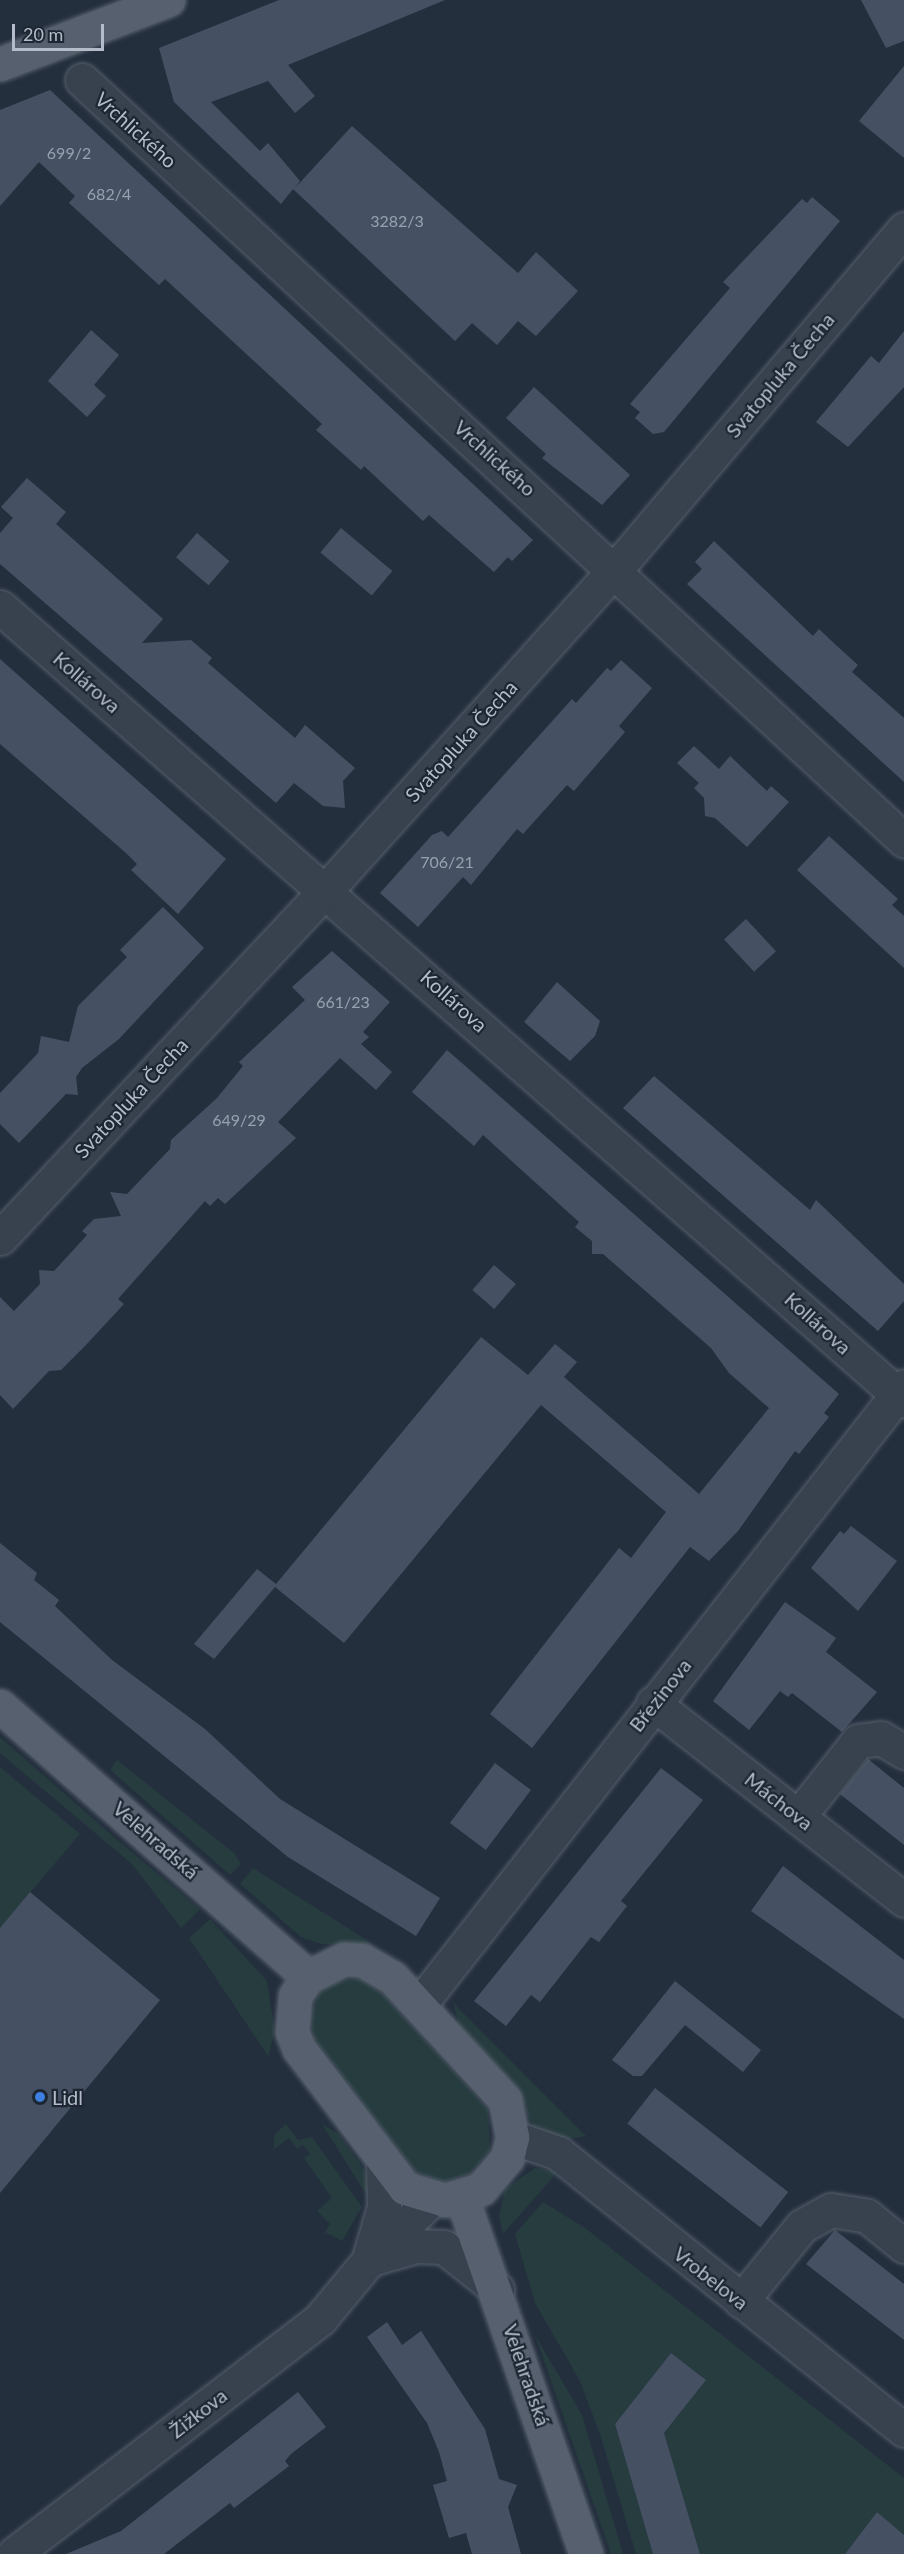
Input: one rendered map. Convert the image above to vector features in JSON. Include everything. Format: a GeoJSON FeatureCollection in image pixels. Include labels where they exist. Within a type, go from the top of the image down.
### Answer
{"type":"FeatureCollection","features":[{"type":"Feature","properties":{"kind":"main road"},"geometry":{"type":"LineString","coordinates":[[0,40],[102,0]]}},
{"type":"Feature","properties":{"kind":"main road"},"geometry":{"type":"LineString","coordinates":[[0,64],[168,0]]}},
{"type":"Feature","properties":{"kind":"main road","name":"Velehradská"},"geometry":{"type":"LineString","coordinates":[[0,1706],[308,1977]]}},
{"type":"Feature","properties":{"kind":"main road"},"geometry":{"type":"LineString","coordinates":[[362,1960],[386,1972],[419,2005],[505,2100],[512,2137],[495,2177],[447,2198],[405,2188],[382,2163],[296,2040],[291,2015],[308,1977],[325,1965],[362,1960]]}},
{"type":"Feature","properties":{"kind":"main road","name":"Velehradská"},"geometry":{"type":"LineString","coordinates":[[447,2198],[497,2289],[586,2554]]}},
{"type":"Feature","properties":{"kind":"street","name":"Vrchlického"},"geometry":{"type":"LineString","coordinates":[[82,80],[616,569],[904,840]]}},
{"type":"Feature","properties":{"kind":"street","name":"Svatopluka Čecha"},"geometry":{"type":"LineString","coordinates":[[0,1238],[327,889],[616,569],[904,229]]}},
{"type":"Feature","properties":{"kind":"street","name":"Kollárova"},"geometry":{"type":"LineString","coordinates":[[0,607],[327,889],[902,1394]]}},
{"type":"Feature","properties":{"kind":"street","name":"Březinova"},"geometry":{"type":"LineString","coordinates":[[419,2005],[653,1703],[902,1394]]}},
{"type":"Feature","properties":{"kind":"street","name":"Máchova"},"geometry":{"type":"LineString","coordinates":[[653,1703],[904,1900]]}},
{"type":"Feature","properties":{"kind":"street"},"geometry":{"type":"LineString","coordinates":[[798,1817],[858,1741],[881,1738],[904,1752]]}},
{"type":"Feature","properties":{"kind":"street","name":"Vrobelova"},"geometry":{"type":"LineString","coordinates":[[512,2137],[558,2153],[904,2430]]}},
{"type":"Feature","properties":{"kind":"street"},"geometry":{"type":"LineString","coordinates":[[369,2260],[384,2207],[382,2163]]}},
{"type":"Feature","properties":{"kind":"street","name":"Žižkova"},"geometry":{"type":"LineString","coordinates":[[14,2554],[320,2319],[369,2260],[447,2198]]}},
{"type":"Feature","properties":{"kind":"street"},"geometry":{"type":"LineString","coordinates":[[741,2301],[802,2226],[831,2210],[867,2216],[904,2246]]}},
{"type":"Feature","properties":{"kind":"street"},"geometry":{"type":"LineString","coordinates":[[369,2260],[416,2246],[444,2247],[471,2263],[497,2289]]}},
{"type":"Feature","properties":{"kind":"green space"},"geometry":{"type":"Polygon","coordinates":[[[0,1737],[200,1909],[181,1928],[132,1864],[0,1753],[0,1737]]]}},
{"type":"Feature","properties":{"kind":"green space"},"geometry":{"type":"Polygon","coordinates":[[[117,1760],[234,1853],[241,1864],[230,1875],[110,1770],[117,1760]]]}},
{"type":"Feature","properties":{"kind":"green space"},"geometry":{"type":"Polygon","coordinates":[[[0,1767],[80,1834],[0,1928],[0,1767]]]}},
{"type":"Feature","properties":{"kind":"green space"},"geometry":{"type":"Polygon","coordinates":[[[253,1868],[373,1944],[372,1947],[321,1944],[301,1937],[240,1884],[253,1868]]]}},
{"type":"Feature","properties":{"kind":"green space"},"geometry":{"type":"Polygon","coordinates":[[[210,1919],[267,1981],[275,2032],[268,2056],[189,1938],[210,1919]]]}},
{"type":"Feature","properties":{"kind":"green space"},"geometry":{"type":"Polygon","coordinates":[[[358,1978],[380,1991],[488,2109],[490,2150],[471,2173],[445,2182],[416,2173],[314,2038],[309,2016],[321,1990],[333,1982],[358,1978]]]}},
{"type":"Feature","properties":{"kind":"green space"},"geometry":{"type":"Polygon","coordinates":[[[453,2001],[586,2136],[562,2140],[535,2130],[511,2082],[459,2025],[453,2001]]]}},
{"type":"Feature","properties":{"kind":"green space"},"geometry":{"type":"Polygon","coordinates":[[[286,2124],[298,2140],[312,2137],[362,2207],[342,2241],[325,2232],[330,2224],[317,2211],[332,2198],[304,2158],[310,2154],[303,2145],[297,2149],[289,2138],[273,2150],[275,2134],[286,2124]]]}},
{"type":"Feature","properties":{"kind":"green space"},"geometry":{"type":"Polygon","coordinates":[[[322,2124],[339,2134],[365,2171],[371,2202],[322,2124]]]}},
{"type":"Feature","properties":{"kind":"green space"},"geometry":{"type":"Polygon","coordinates":[[[535,2168],[556,2171],[555,2175],[503,2234],[499,2216],[505,2189],[535,2168]]]}},
{"type":"Feature","properties":{"kind":"green space"},"geometry":{"type":"Polygon","coordinates":[[[543,2202],[585,2228],[904,2478],[904,2535],[877,2512],[845,2554],[700,2554],[664,2433],[706,2380],[671,2353],[615,2424],[653,2554],[636,2554],[600,2434],[579,2379],[535,2303],[515,2234],[543,2202]]]}},
{"type":"Feature","properties":{"kind":"green space"},"geometry":{"type":"Polygon","coordinates":[[[535,2335],[582,2415],[623,2554],[611,2554],[535,2335]]]}},
{"type":"Feature","properties":{"kind":"building"},"geometry":{"type":"Polygon","coordinates":[[[279,0],[445,0],[288,65],[315,96],[295,113],[268,81],[211,102],[260,151],[268,143],[300,181],[295,188],[352,126],[518,273],[536,252],[578,291],[536,336],[518,321],[497,345],[472,323],[455,341],[293,189],[281,204],[174,102],[159,48],[279,0]]]}},
{"type":"Feature","properties":{"kind":"building"},"geometry":{"type":"Polygon","coordinates":[[[861,0],[904,0],[904,41],[886,48],[861,0]]]}},
{"type":"Feature","properties":{"kind":"building"},"geometry":{"type":"Polygon","coordinates":[[[904,66],[904,158],[859,121],[904,66]]]}},
{"type":"Feature","properties":{"kind":"building"},"geometry":{"type":"Polygon","coordinates":[[[50,90],[533,540],[512,561],[508,557],[494,572],[429,515],[423,521],[364,466],[361,470],[316,430],[322,424],[165,279],[159,285],[69,203],[75,196],[39,162],[0,206],[0,110],[50,90]]]}},
{"type":"Feature","properties":{"kind":"building"},"geometry":{"type":"Polygon","coordinates":[[[812,197],[840,221],[664,432],[653,434],[635,418],[640,412],[630,404],[730,288],[723,282],[802,199],[807,203],[812,197]]]}},
{"type":"Feature","properties":{"kind":"building"},"geometry":{"type":"Polygon","coordinates":[[[91,330],[119,355],[94,385],[106,396],[87,417],[48,381],[91,330]]]}},
{"type":"Feature","properties":{"kind":"building"},"geometry":{"type":"Polygon","coordinates":[[[904,331],[904,387],[848,447],[816,422],[871,356],[879,363],[904,331]]]}},
{"type":"Feature","properties":{"kind":"building"},"geometry":{"type":"Polygon","coordinates":[[[534,387],[630,475],[602,505],[542,458],[546,454],[506,418],[534,387]]]}},
{"type":"Feature","properties":{"kind":"building"},"geometry":{"type":"Polygon","coordinates":[[[27,478],[66,512],[56,524],[163,619],[142,643],[191,640],[212,658],[208,663],[295,738],[305,725],[355,768],[343,781],[345,808],[323,806],[294,783],[276,803],[0,564],[0,533],[13,518],[1,507],[27,478]]]}},
{"type":"Feature","properties":{"kind":"building"},"geometry":{"type":"Polygon","coordinates":[[[341,528],[392,571],[372,596],[320,553],[341,528]]]}},
{"type":"Feature","properties":{"kind":"building"},"geometry":{"type":"Polygon","coordinates":[[[197,533],[229,561],[208,585],[176,557],[197,533]]]}},
{"type":"Feature","properties":{"kind":"building"},"geometry":{"type":"Polygon","coordinates":[[[714,541],[813,636],[819,629],[858,665],[852,672],[904,718],[904,782],[687,584],[702,569],[695,562],[714,541]]]}},
{"type":"Feature","properties":{"kind":"building"},"geometry":{"type":"Polygon","coordinates":[[[0,659],[226,859],[178,914],[131,870],[137,864],[126,853],[0,744],[0,659]]]}},
{"type":"Feature","properties":{"kind":"building"},"geometry":{"type":"Polygon","coordinates":[[[621,660],[652,688],[619,726],[625,732],[574,791],[567,785],[523,834],[517,829],[471,885],[463,877],[418,927],[380,893],[432,835],[442,831],[448,837],[572,699],[576,703],[607,668],[611,671],[621,660]]]}},
{"type":"Feature","properties":{"kind":"building"},"geometry":{"type":"Polygon","coordinates":[[[694,746],[719,769],[730,756],[767,791],[771,786],[789,802],[747,847],[715,818],[705,816],[704,798],[694,788],[699,783],[677,763],[694,746]]]}},
{"type":"Feature","properties":{"kind":"building"},"geometry":{"type":"Polygon","coordinates":[[[829,836],[898,899],[892,905],[904,916],[904,968],[797,870],[829,836]]]}},
{"type":"Feature","properties":{"kind":"building"},"geometry":{"type":"Polygon","coordinates":[[[163,907],[204,948],[119,1039],[82,1068],[76,1077],[78,1095],[66,1094],[19,1143],[0,1124],[0,1093],[38,1053],[41,1036],[69,1042],[78,1006],[127,957],[120,950],[163,907]]]}},
{"type":"Feature","properties":{"kind":"building"},"geometry":{"type":"Polygon","coordinates":[[[746,919],[776,951],[754,972],[724,939],[746,919]]]}},
{"type":"Feature","properties":{"kind":"building"},"geometry":{"type":"Polygon","coordinates":[[[332,951],[390,1002],[363,1032],[369,1037],[361,1044],[392,1072],[376,1090],[340,1058],[278,1122],[296,1138],[225,1204],[218,1198],[210,1206],[205,1201],[118,1299],[124,1304],[61,1370],[49,1371],[13,1409],[0,1395],[0,1297],[14,1311],[40,1284],[39,1270],[54,1271],[87,1235],[82,1231],[94,1219],[121,1216],[110,1192],[127,1194],[170,1149],[171,1140],[217,1098],[243,1066],[239,1062],[305,1000],[292,987],[332,951]]]}},
{"type":"Feature","properties":{"kind":"building"},"geometry":{"type":"Polygon","coordinates":[[[557,982],[600,1021],[595,1036],[570,1061],[524,1022],[557,982]]]}},
{"type":"Feature","properties":{"kind":"building"},"geometry":{"type":"Polygon","coordinates":[[[447,1050],[839,1394],[824,1413],[829,1417],[799,1454],[795,1451],[738,1531],[709,1561],[690,1547],[532,1748],[490,1714],[619,1548],[631,1558],[666,1512],[541,1405],[344,1643],[275,1587],[214,1659],[194,1644],[257,1569],[276,1584],[481,1337],[528,1375],[555,1344],[577,1362],[564,1377],[699,1494],[769,1408],[729,1373],[711,1348],[603,1254],[592,1254],[592,1241],[575,1227],[579,1222],[483,1135],[474,1146],[412,1092],[447,1050]]]}},
{"type":"Feature","properties":{"kind":"building"},"geometry":{"type":"Polygon","coordinates":[[[654,1076],[810,1210],[816,1200],[904,1284],[904,1301],[878,1331],[623,1108],[654,1076]]]}},
{"type":"Feature","properties":{"kind":"building"},"geometry":{"type":"Polygon","coordinates":[[[494,1265],[516,1284],[494,1309],[472,1290],[494,1265]]]}},
{"type":"Feature","properties":{"kind":"building"},"geometry":{"type":"Polygon","coordinates":[[[851,1526],[897,1561],[858,1611],[811,1568],[840,1531],[844,1534],[851,1526]]]}},
{"type":"Feature","properties":{"kind":"building"},"geometry":{"type":"Polygon","coordinates":[[[0,1543],[37,1573],[34,1580],[59,1600],[55,1606],[112,1660],[205,1729],[280,1799],[440,1898],[416,1936],[288,1857],[0,1622],[0,1543]]]}},
{"type":"Feature","properties":{"kind":"building"},"geometry":{"type":"Polygon","coordinates":[[[785,1602],[836,1638],[826,1652],[877,1692],[842,1732],[792,1693],[788,1697],[780,1691],[749,1730],[713,1701],[785,1602]]]}},
{"type":"Feature","properties":{"kind":"building"},"geometry":{"type":"Polygon","coordinates":[[[868,1759],[904,1788],[904,1845],[840,1794],[868,1759]]]}},
{"type":"Feature","properties":{"kind":"building"},"geometry":{"type":"Polygon","coordinates":[[[495,1763],[531,1790],[486,1850],[450,1823],[495,1763]]]}},
{"type":"Feature","properties":{"kind":"building"},"geometry":{"type":"Polygon","coordinates":[[[661,1768],[703,1800],[621,1901],[627,1906],[599,1942],[591,1937],[540,2002],[531,1995],[506,2026],[474,2001],[661,1768]]]}},
{"type":"Feature","properties":{"kind":"building"},"geometry":{"type":"Polygon","coordinates":[[[783,1866],[904,1960],[904,2019],[751,1911],[783,1866]]]}},
{"type":"Feature","properties":{"kind":"building","name":"Lidl"},"geometry":{"type":"Polygon","coordinates":[[[30,1892],[160,2000],[0,2193],[0,1928],[30,1892]]]}},
{"type":"Feature","properties":{"kind":"building"},"geometry":{"type":"Polygon","coordinates":[[[675,1981],[761,2050],[743,2072],[685,2025],[642,2076],[633,2076],[612,2060],[675,1981]]]}},
{"type":"Feature","properties":{"kind":"building"},"geometry":{"type":"Polygon","coordinates":[[[655,2088],[788,2192],[760,2228],[627,2123],[655,2088]]]}},
{"type":"Feature","properties":{"kind":"building"},"geometry":{"type":"Polygon","coordinates":[[[835,2230],[904,2284],[904,2340],[806,2264],[835,2230]]]}},
{"type":"Feature","properties":{"kind":"building"},"geometry":{"type":"Polygon","coordinates":[[[387,2322],[402,2345],[421,2331],[485,2429],[499,2479],[517,2485],[508,2507],[521,2554],[472,2554],[466,2533],[449,2538],[433,2485],[447,2481],[439,2452],[427,2423],[367,2337],[387,2322]]]}},
{"type":"Feature","properties":{"kind":"building"},"geometry":{"type":"Polygon","coordinates":[[[671,2353],[706,2380],[664,2433],[700,2554],[653,2554],[615,2424],[671,2353]]]}},
{"type":"Feature","properties":{"kind":"building"},"geometry":{"type":"Polygon","coordinates":[[[298,2392],[326,2427],[291,2454],[285,2461],[289,2466],[234,2508],[230,2503],[164,2554],[66,2554],[121,2531],[298,2392]]]}},
{"type":"Feature","properties":{"kind":"building"},"geometry":{"type":"Polygon","coordinates":[[[877,2512],[904,2535],[904,2554],[845,2554],[877,2512]]]}},
{"type":"Feature","properties":{"kind":"place","name":"Lidl"},"geometry":{"type":"Point","coordinates":[40,2097]}}]}
